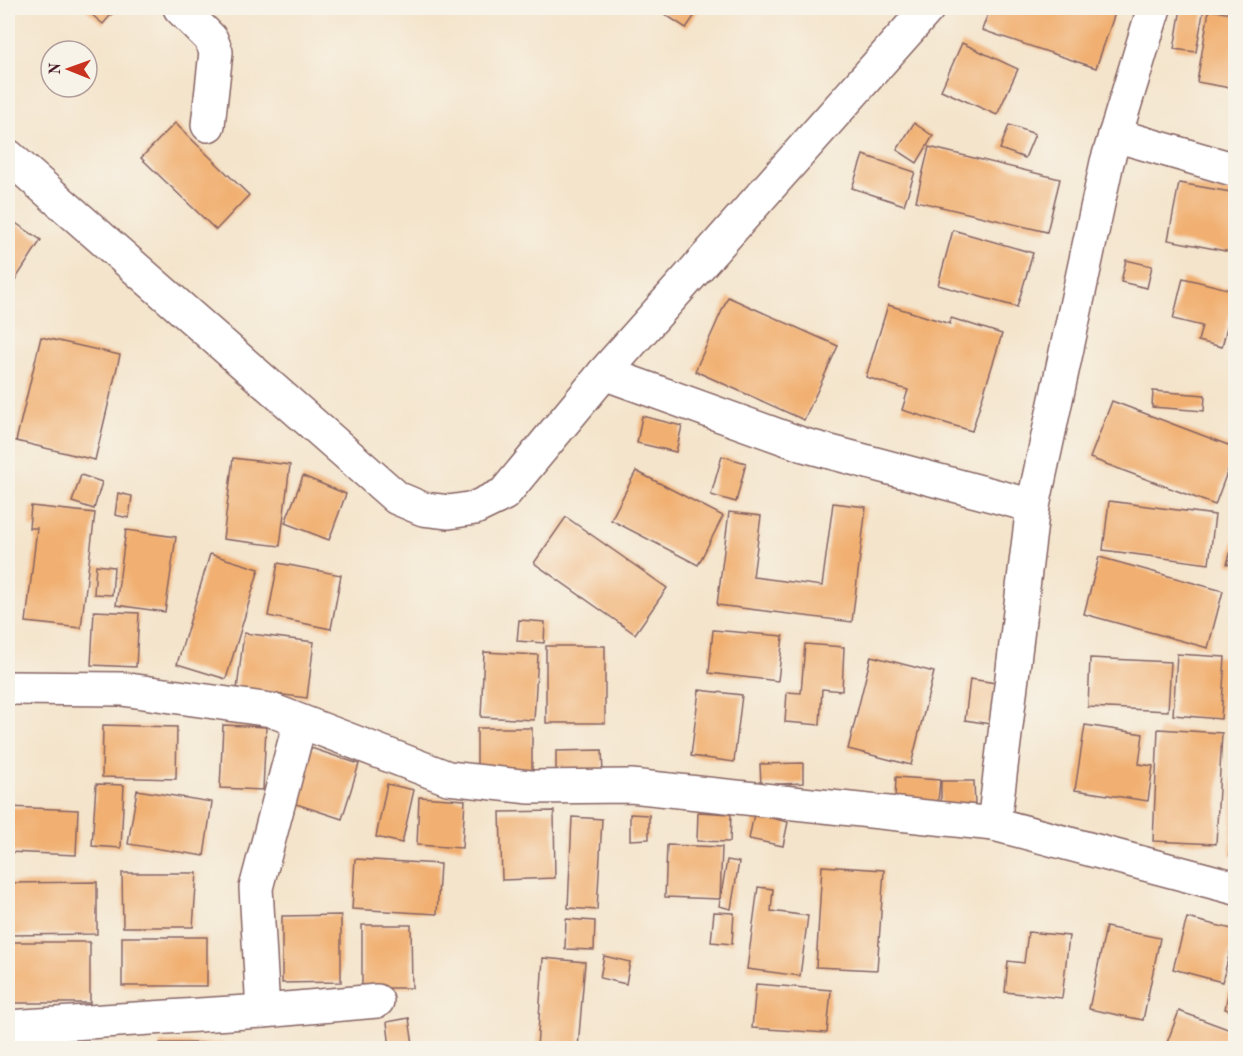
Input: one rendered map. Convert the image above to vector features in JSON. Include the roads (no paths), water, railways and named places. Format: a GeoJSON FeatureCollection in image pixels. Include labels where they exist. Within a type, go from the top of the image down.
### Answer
{"type":"FeatureCollection","features":[{"type":"Feature","properties":{"kind":"street"},"geometry":{"type":"LineString","coordinates":[[180,8],[211,39],[216,52],[208,125]]}},
{"type":"Feature","properties":{"kind":"street"},"geometry":{"type":"LineString","coordinates":[[8,156],[397,498],[423,509],[449,512],[475,508],[504,494],[604,373],[928,8]]}},
{"type":"Feature","properties":{"kind":"street"},"geometry":{"type":"LineString","coordinates":[[994,824],[1033,506],[1107,162],[1154,8]]}},
{"type":"Feature","properties":{"kind":"street"},"geometry":{"type":"LineString","coordinates":[[1115,135],[1236,170]]}},
{"type":"Feature","properties":{"kind":"street"},"geometry":{"type":"LineString","coordinates":[[604,373],[804,445],[1033,506]]}},
{"type":"Feature","properties":{"kind":"street"},"geometry":{"type":"LineString","coordinates":[[8,688],[122,689],[271,710],[448,778],[530,787],[631,786],[994,824],[1236,888]]}},
{"type":"Feature","properties":{"kind":"street"},"geometry":{"type":"LineString","coordinates":[[263,1011],[256,888],[300,722]]}},
{"type":"Feature","properties":{"kind":"street"},"geometry":{"type":"LineString","coordinates":[[8,1026],[263,1011],[377,1001]]}}]}
